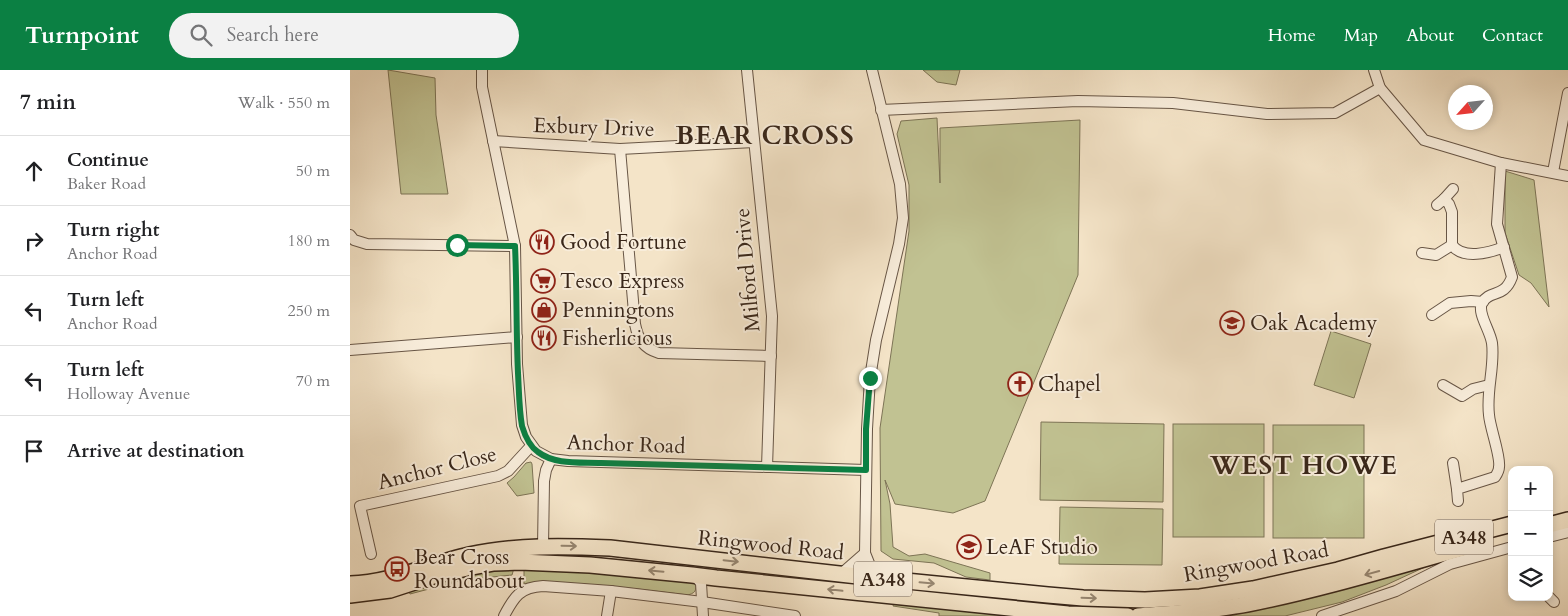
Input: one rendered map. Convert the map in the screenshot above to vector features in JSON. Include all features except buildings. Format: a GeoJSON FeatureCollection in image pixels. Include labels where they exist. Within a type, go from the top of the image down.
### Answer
{"type":"FeatureCollection","features":[{"type":"Feature","properties":{"kind":"highway"},"geometry":{"type":"LineString","coordinates":[[1553,514],[1568,510]]}},
{"type":"Feature","properties":{"kind":"highway"},"geometry":{"type":"LineString","coordinates":[[1553,524],[1568,520]]}},
{"type":"Feature","properties":{"kind":"highway","name":"Ringwood Road"},"geometry":{"type":"LineString","coordinates":[[350,584],[371,582],[469,555],[507,549],[569,546],[610,548],[875,578],[1083,598],[1145,600],[1233,593],[1294,580],[1508,525]]}},
{"type":"Feature","properties":{"kind":"highway","name":"Ringwood Road"},"geometry":{"type":"LineString","coordinates":[[1138,616],[1174,615],[1246,604],[1283,596],[1508,535]]}},
{"type":"Feature","properties":{"kind":"highway","name":"Ringwood Road"},"geometry":{"type":"LineString","coordinates":[[350,595],[390,590],[433,576],[494,563],[570,563],[1068,614],[1128,616]]}},
{"type":"Feature","properties":{"kind":"street"},"geometry":{"type":"LineString","coordinates":[[482,70],[482,87],[515,246],[519,398],[522,425],[531,446]]}},
{"type":"Feature","properties":{"kind":"street","name":"Milford Drive"},"geometry":{"type":"LineString","coordinates":[[747,70],[772,316],[767,467]]}},
{"type":"Feature","properties":{"kind":"street"},"geometry":{"type":"LineString","coordinates":[[872,70],[900,184],[903,218],[899,244],[876,340],[870,378],[866,429],[864,553],[875,578]]}},
{"type":"Feature","properties":{"kind":"street"},"geometry":{"type":"LineString","coordinates":[[1374,70],[1380,88],[1424,140],[1501,163],[1568,176]]}},
{"type":"Feature","properties":{"kind":"street"},"geometry":{"type":"LineString","coordinates":[[882,110],[1083,102],[1173,103],[1267,114],[1335,113],[1380,88]]}},
{"type":"Feature","properties":{"kind":"street"},"geometry":{"type":"LineString","coordinates":[[1553,172],[1568,93]]}},
{"type":"Feature","properties":{"kind":"street","name":"Exbury Drive"},"geometry":{"type":"LineString","coordinates":[[493,141],[620,149],[754,142]]}},
{"type":"Feature","properties":{"kind":"street"},"geometry":{"type":"LineString","coordinates":[[620,149],[636,324],[640,341],[651,351],[659,353],[771,356]]}},
{"type":"Feature","properties":{"kind":"street"},"geometry":{"type":"LineString","coordinates":[[1457,489],[1489,480],[1499,470],[1499,460],[1488,404],[1493,351],[1490,334],[1480,312],[1483,302],[1489,296],[1504,290],[1512,277],[1497,224],[1501,163]]}},
{"type":"Feature","properties":{"kind":"street"},"geometry":{"type":"LineString","coordinates":[[1453,189],[1441,202],[1449,204],[1452,212],[1452,245],[1458,251],[1466,253],[1483,253],[1504,247]]}},
{"type":"Feature","properties":{"kind":"street"},"geometry":{"type":"LineString","coordinates":[[350,235],[357,241],[366,244],[515,246]]}},
{"type":"Feature","properties":{"kind":"street"},"geometry":{"type":"LineString","coordinates":[[1422,253],[1436,255],[1452,245]]}},
{"type":"Feature","properties":{"kind":"street"},"geometry":{"type":"LineString","coordinates":[[1432,315],[1450,303],[1483,302]]}},
{"type":"Feature","properties":{"kind":"street"},"geometry":{"type":"LineString","coordinates":[[350,350],[517,337]]}},
{"type":"Feature","properties":{"kind":"street"},"geometry":{"type":"LineString","coordinates":[[1443,385],[1462,396],[1473,389],[1489,385]]}},
{"type":"Feature","properties":{"kind":"street","name":"Anchor Road"},"geometry":{"type":"LineString","coordinates":[[531,446],[536,451],[559,461],[866,470]]}},
{"type":"Feature","properties":{"kind":"street","name":"Anchor Close"},"geometry":{"type":"LineString","coordinates":[[371,554],[360,506],[498,476],[508,471],[531,446]]}},
{"type":"Feature","properties":{"kind":"street"},"geometry":{"type":"LineString","coordinates":[[543,547],[544,480],[551,459]]}},
{"type":"Feature","properties":{"kind":"street"},"geometry":{"type":"LineString","coordinates":[[1453,463],[1458,501]]}},
{"type":"Feature","properties":{"kind":"street"},"geometry":{"type":"LineString","coordinates":[[1553,536],[1568,532]]}},
{"type":"Feature","properties":{"kind":"street"},"geometry":{"type":"LineString","coordinates":[[1322,616],[1396,591],[1450,564],[1508,548]]}},
{"type":"Feature","properties":{"kind":"street"},"geometry":{"type":"LineString","coordinates":[[840,574],[864,553]]}},
{"type":"Feature","properties":{"kind":"street"},"geometry":{"type":"LineString","coordinates":[[692,575],[701,583],[703,616]]}},
{"type":"Feature","properties":{"kind":"street"},"geometry":{"type":"LineString","coordinates":[[702,589],[709,580],[716,578]]}},
{"type":"Feature","properties":{"kind":"street"},"geometry":{"type":"LineString","coordinates":[[504,616],[518,594],[534,586],[702,602],[795,616]]}},
{"type":"Feature","properties":{"kind":"street"},"geometry":{"type":"LineString","coordinates":[[607,616],[611,592]]}},
{"type":"Feature","properties":{"kind":"green space"},"geometry":{"type":"Polygon","coordinates":[[[388,70],[435,78],[436,115],[448,194],[401,194],[388,70]]]}},
{"type":"Feature","properties":{"kind":"green space"},"geometry":{"type":"Polygon","coordinates":[[[923,70],[960,70],[956,85],[937,82],[923,70]]]}},
{"type":"Feature","properties":{"kind":"green space"},"geometry":{"type":"Polygon","coordinates":[[[937,118],[940,183],[940,128],[1080,120],[1078,275],[985,501],[953,513],[895,504],[885,480],[890,504],[893,547],[909,556],[925,554],[990,573],[990,580],[966,577],[934,563],[893,559],[881,551],[880,428],[909,231],[909,185],[897,134],[901,121],[937,118]]]}},
{"type":"Feature","properties":{"kind":"green space"},"geometry":{"type":"Polygon","coordinates":[[[1505,171],[1534,180],[1549,307],[1531,283],[1519,275],[1505,233],[1505,171]]]}},
{"type":"Feature","properties":{"kind":"green space"},"geometry":{"type":"Polygon","coordinates":[[[1331,331],[1371,344],[1354,398],[1314,385],[1331,331]]]}},
{"type":"Feature","properties":{"kind":"green space"},"geometry":{"type":"Polygon","coordinates":[[[1041,422],[1164,424],[1163,502],[1040,500],[1041,422]]]}},
{"type":"Feature","properties":{"kind":"green space"},"geometry":{"type":"Polygon","coordinates":[[[1173,424],[1264,424],[1264,537],[1173,537],[1173,424]]]}},
{"type":"Feature","properties":{"kind":"green space"},"geometry":{"type":"Polygon","coordinates":[[[1273,425],[1364,425],[1364,538],[1273,538],[1273,425]]]}},
{"type":"Feature","properties":{"kind":"green space"},"geometry":{"type":"Polygon","coordinates":[[[531,462],[534,493],[517,496],[507,483],[526,463],[531,462]]]}},
{"type":"Feature","properties":{"kind":"green space"},"geometry":{"type":"Polygon","coordinates":[[[1060,507],[1163,509],[1162,565],[1059,564],[1060,507]]]}},
{"type":"Feature","properties":{"kind":"green space"},"geometry":{"type":"Polygon","coordinates":[[[1438,561],[1386,585],[1342,602],[1285,616],[1207,616],[1438,561]]]}},
{"type":"Feature","properties":{"kind":"green space"},"geometry":{"type":"Polygon","coordinates":[[[524,567],[693,581],[696,587],[692,594],[688,595],[583,584],[546,582],[524,584],[524,567]]]}},
{"type":"Feature","properties":{"kind":"green space"},"geometry":{"type":"Polygon","coordinates":[[[514,568],[512,575],[463,580],[410,594],[408,590],[468,573],[514,568]]]}},
{"type":"Feature","properties":{"kind":"green space"},"geometry":{"type":"Polygon","coordinates":[[[894,603],[1031,616],[939,616],[939,613],[893,606],[894,603]]]}},
{"type":"Feature","properties":{"kind":"place","name":"Good Fortune"},"geometry":{"type":"Point","coordinates":[542,242]}},
{"type":"Feature","properties":{"kind":"place","name":"Tesco Express"},"geometry":{"type":"Point","coordinates":[543,281]}},
{"type":"Feature","properties":{"kind":"place","name":"Penningtons"},"geometry":{"type":"Point","coordinates":[544,310]}},
{"type":"Feature","properties":{"kind":"place","name":"Oak Academy"},"geometry":{"type":"Point","coordinates":[1232,323]}},
{"type":"Feature","properties":{"kind":"place","name":"Fisherlicious"},"geometry":{"type":"Point","coordinates":[544,338]}},
{"type":"Feature","properties":{"kind":"place","name":"Chapel"},"geometry":{"type":"Point","coordinates":[1020,384]}},
{"type":"Feature","properties":{"kind":"place","name":"LeAF Studio"},"geometry":{"type":"Point","coordinates":[969,547]}},
{"type":"Feature","properties":{"kind":"place","name":"Bear Cross Roundabout"},"geometry":{"type":"Point","coordinates":[397,569]}},
{"type":"Feature","properties":{"kind":"district","name":"BEAR CROSS"},"geometry":{"type":"Point","coordinates":[765,135]}},
{"type":"Feature","properties":{"kind":"district","name":"WEST HOWE"},"geometry":{"type":"Point","coordinates":[1304,465]}},
{"type":"Feature","properties":{"kind":"route"},"geometry":{"type":"LineString","coordinates":[[457,245],[515,246],[519,398],[522,425],[531,446],[551,459],[601,463],[866,470],[866,429],[870,378]]}}]}
